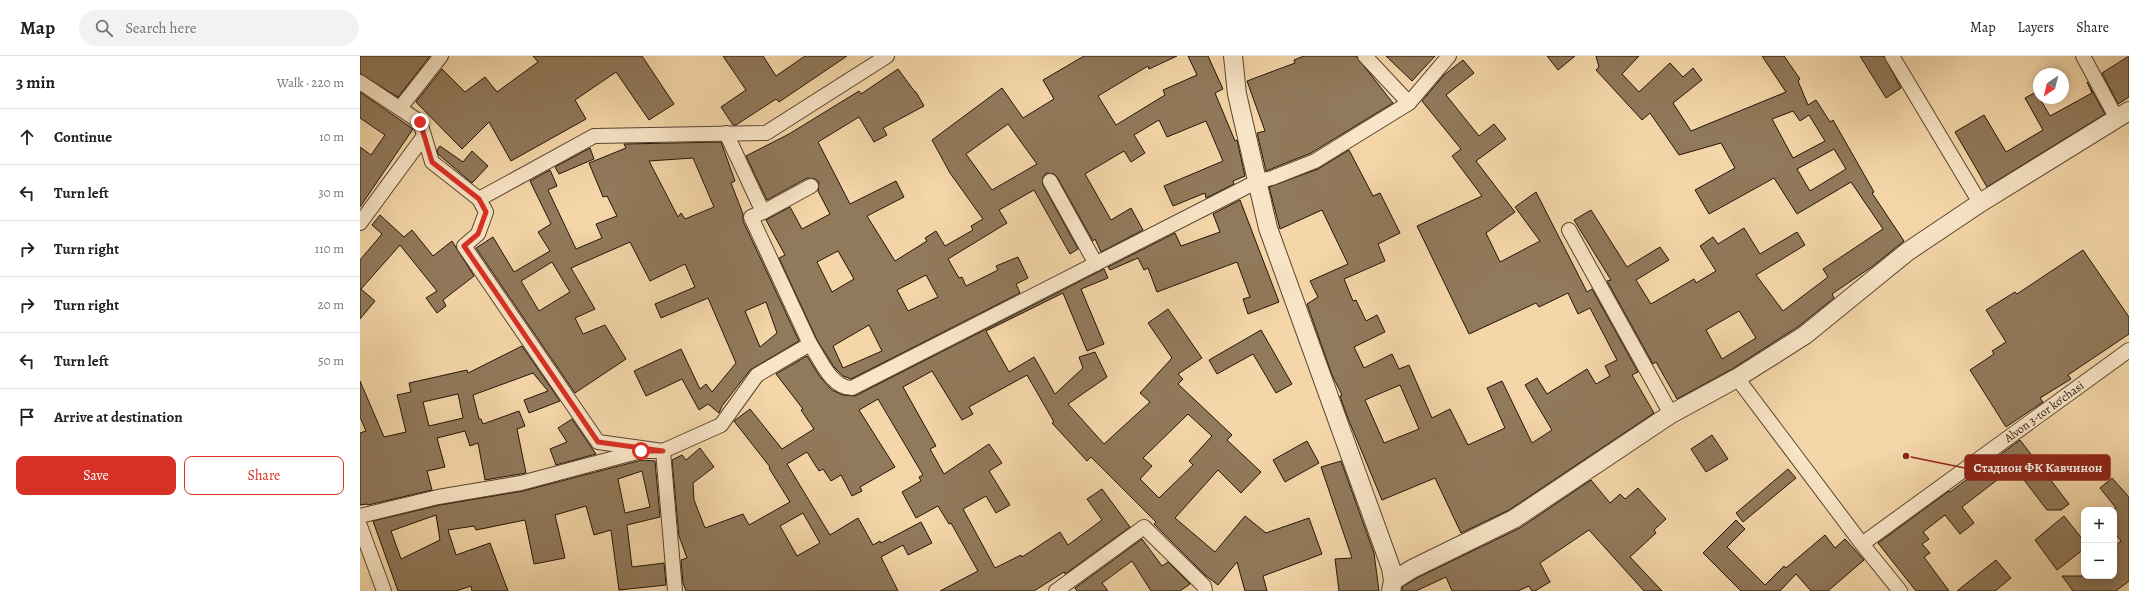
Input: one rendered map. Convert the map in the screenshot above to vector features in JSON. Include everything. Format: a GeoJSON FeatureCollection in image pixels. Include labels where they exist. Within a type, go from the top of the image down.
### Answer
{"type":"FeatureCollection","features":[{"type":"Feature","properties":{"kind":"street"},"geometry":{"type":"LineString","coordinates":[[400,108],[441,56]]}},
{"type":"Feature","properties":{"kind":"street"},"geometry":{"type":"LineString","coordinates":[[479,199],[594,136],[766,133],[887,56]]}},
{"type":"Feature","properties":{"kind":"street"},"geometry":{"type":"LineString","coordinates":[[1233,56],[1238,94],[1268,228],[1389,561],[1392,586]]}},
{"type":"Feature","properties":{"kind":"street"},"geometry":{"type":"LineString","coordinates":[[1364,56],[1409,103]]}},
{"type":"Feature","properties":{"kind":"street"},"geometry":{"type":"LineString","coordinates":[[811,186],[751,217],[810,344],[836,383],[844,388],[852,388],[1258,181],[1272,178],[1315,161],[1409,103],[1449,56]]}},
{"type":"Feature","properties":{"kind":"street"},"geometry":{"type":"LineString","coordinates":[[1892,56],[1980,203]]}},
{"type":"Feature","properties":{"kind":"street"},"geometry":{"type":"LineString","coordinates":[[1392,586],[1412,569],[1514,519],[1671,414],[1737,378],[1805,335],[1907,252],[1980,203],[2123,115],[2083,56]]}},
{"type":"Feature","properties":{"kind":"street"},"geometry":{"type":"LineString","coordinates":[[360,82],[420,122],[432,162],[479,199],[486,212],[478,234],[464,246],[598,442],[663,451]]}},
{"type":"Feature","properties":{"kind":"street"},"geometry":{"type":"LineString","coordinates":[[726,133],[763,212]]}},
{"type":"Feature","properties":{"kind":"street"},"geometry":{"type":"LineString","coordinates":[[360,223],[424,136]]}},
{"type":"Feature","properties":{"kind":"street"},"geometry":{"type":"LineString","coordinates":[[1050,181],[1096,264]]}},
{"type":"Feature","properties":{"kind":"street"},"geometry":{"type":"LineString","coordinates":[[1569,230],[1671,414]]}},
{"type":"Feature","properties":{"kind":"street"},"geometry":{"type":"LineString","coordinates":[[360,516],[438,497],[521,483],[641,451],[663,451],[721,425],[757,375],[810,344]]}},
{"type":"Feature","properties":{"kind":"street","name":"Alvon 3-tor ko‘chasi"},"geometry":{"type":"LineString","coordinates":[[1862,544],[2129,350]]}},
{"type":"Feature","properties":{"kind":"street"},"geometry":{"type":"LineString","coordinates":[[1737,378],[1862,544],[1900,591]]}},
{"type":"Feature","properties":{"kind":"street"},"geometry":{"type":"LineString","coordinates":[[663,451],[675,591]]}},
{"type":"Feature","properties":{"kind":"street"},"geometry":{"type":"LineString","coordinates":[[360,526],[384,591]]}},
{"type":"Feature","properties":{"kind":"street"},"geometry":{"type":"LineString","coordinates":[[1056,591],[1144,527],[1204,586],[1205,591]]}},
{"type":"Feature","properties":{"kind":"building"},"geometry":{"type":"Polygon","coordinates":[[[360,56],[430,56],[398,97],[360,74],[360,56]]]}},
{"type":"Feature","properties":{"kind":"building"},"geometry":{"type":"Polygon","coordinates":[[[533,56],[642,56],[674,104],[649,120],[616,72],[575,100],[586,119],[511,161],[489,122],[462,149],[416,102],[442,69],[465,92],[485,77],[497,92],[538,62],[533,56]]]}},
{"type":"Feature","properties":{"kind":"building"},"geometry":{"type":"Polygon","coordinates":[[[723,56],[763,56],[776,76],[805,56],[847,56],[779,102],[776,99],[736,125],[733,125],[721,107],[746,90],[723,56]]]}},
{"type":"Feature","properties":{"kind":"building"},"geometry":{"type":"Polygon","coordinates":[[[1084,56],[1177,56],[1149,69],[1148,66],[1098,96],[1116,125],[1165,95],[1163,90],[1197,75],[1188,56],[1208,56],[1223,89],[1215,93],[1235,141],[1237,140],[1245,176],[1233,181],[1234,184],[1206,198],[1205,193],[1173,206],[1164,186],[1223,161],[1206,121],[1167,137],[1159,120],[1134,135],[1145,153],[1131,162],[1124,151],[1085,174],[1111,220],[1131,208],[1143,230],[1101,252],[1095,239],[1093,241],[1057,177],[1054,174],[1046,173],[1043,177],[1043,185],[1078,249],[1070,254],[1034,190],[999,210],[1007,223],[948,259],[959,278],[962,277],[966,286],[998,270],[996,266],[1018,257],[1028,278],[1016,284],[1020,293],[851,379],[843,376],[834,367],[817,340],[779,258],[785,255],[766,220],[790,207],[802,229],[830,214],[818,191],[819,182],[815,179],[807,178],[767,200],[746,156],[789,134],[859,91],[861,94],[898,69],[916,92],[924,106],[883,128],[887,135],[874,142],[859,117],[818,142],[850,204],[896,181],[904,197],[867,216],[895,261],[927,241],[925,238],[936,231],[945,246],[973,230],[971,226],[983,219],[950,173],[932,140],[1002,88],[1023,118],[1054,99],[1043,80],[1084,56]],[[1008,124],[966,154],[992,190],[1037,164],[1008,124]],[[838,251],[817,262],[832,292],[854,279],[838,251]],[[926,275],[897,290],[908,311],[938,297],[926,275]],[[869,325],[833,346],[843,368],[882,351],[869,325]]]}},
{"type":"Feature","properties":{"kind":"building"},"geometry":{"type":"Polygon","coordinates":[[[1304,56],[1356,56],[1393,103],[1311,153],[1266,171],[1257,133],[1265,131],[1247,81],[1295,63],[1294,60],[1304,56]]]}},
{"type":"Feature","properties":{"kind":"building"},"geometry":{"type":"Polygon","coordinates":[[[1386,56],[1435,56],[1412,81],[1386,56]]]}},
{"type":"Feature","properties":{"kind":"building"},"geometry":{"type":"Polygon","coordinates":[[[1547,56],[1575,56],[1558,70],[1547,56]]]}},
{"type":"Feature","properties":{"kind":"building"},"geometry":{"type":"Polygon","coordinates":[[[1596,56],[1639,56],[1622,74],[1639,92],[1670,63],[1683,77],[1693,68],[1702,80],[1673,103],[1691,131],[1786,92],[1762,56],[1784,56],[1800,79],[1798,81],[1808,105],[1816,100],[1830,122],[1833,120],[1874,192],[1872,193],[1904,241],[1873,266],[1832,294],[1834,298],[1799,326],[1732,369],[1677,399],[1656,362],[1653,364],[1607,281],[1611,280],[1574,220],[1591,210],[1627,267],[1660,247],[1669,260],[1636,280],[1651,304],[1694,279],[1696,283],[1716,271],[1700,246],[1713,237],[1718,244],[1744,228],[1760,254],[1797,232],[1805,245],[1756,275],[1783,311],[1828,277],[1823,269],[1883,229],[1851,182],[1797,214],[1774,178],[1709,214],[1695,190],[1735,168],[1721,143],[1679,155],[1650,113],[1642,120],[1596,70],[1599,67],[1596,56]],[[1793,111],[1772,119],[1793,158],[1825,141],[1809,115],[1800,121],[1793,111]],[[1834,149],[1797,169],[1810,191],[1846,169],[1834,149]],[[1739,311],[1706,330],[1722,359],[1756,338],[1739,311]]]}},
{"type":"Feature","properties":{"kind":"building"},"geometry":{"type":"Polygon","coordinates":[[[1860,56],[1884,56],[1901,88],[1886,98],[1860,56]]]}},
{"type":"Feature","properties":{"kind":"building"},"geometry":{"type":"Polygon","coordinates":[[[2129,56],[2129,97],[2118,104],[2102,73],[2129,56]]]}},
{"type":"Feature","properties":{"kind":"building"},"geometry":{"type":"Polygon","coordinates":[[[1463,60],[1474,73],[1446,95],[1479,136],[1494,124],[1506,139],[1476,161],[1515,212],[1486,233],[1500,262],[1540,241],[1515,207],[1536,192],[1587,292],[1592,289],[1638,372],[1632,375],[1654,413],[1509,510],[1461,533],[1435,478],[1382,500],[1347,416],[1340,396],[1342,395],[1332,375],[1307,304],[1318,297],[1310,281],[1348,264],[1322,210],[1280,229],[1269,187],[1318,169],[1349,150],[1373,196],[1380,193],[1400,233],[1378,244],[1385,261],[1344,279],[1353,301],[1356,300],[1366,321],[1377,315],[1385,332],[1354,347],[1364,368],[1392,354],[1399,369],[1409,365],[1432,418],[1450,409],[1468,445],[1505,428],[1487,388],[1502,381],[1532,443],[1552,430],[1525,385],[1537,378],[1547,394],[1587,369],[1596,384],[1610,376],[1605,366],[1617,360],[1590,308],[1578,314],[1568,293],[1539,307],[1536,303],[1469,334],[1417,226],[1482,196],[1452,156],[1461,149],[1422,101],[1444,75],[1463,60]],[[1400,385],[1365,400],[1384,443],[1419,429],[1400,385]]]}},
{"type":"Feature","properties":{"kind":"building"},"geometry":{"type":"Polygon","coordinates":[[[2087,82],[2105,114],[1987,187],[1955,132],[1984,115],[2006,152],[2043,130],[2025,98],[2033,94],[2033,104],[2043,104],[2050,116],[2092,93],[2087,82]]]}},
{"type":"Feature","properties":{"kind":"building"},"geometry":{"type":"Polygon","coordinates":[[[360,92],[413,129],[360,207],[360,147],[371,155],[385,135],[360,118],[360,92]]]}},
{"type":"Feature","properties":{"kind":"building"},"geometry":{"type":"Polygon","coordinates":[[[721,142],[735,181],[731,183],[743,214],[743,221],[799,341],[750,370],[722,406],[719,413],[708,404],[699,410],[682,379],[646,396],[634,371],[681,349],[700,389],[706,384],[712,392],[736,363],[708,298],[661,318],[655,304],[695,287],[685,264],[650,281],[630,242],[571,268],[595,309],[575,318],[583,334],[605,325],[626,359],[575,393],[476,248],[493,237],[514,272],[550,251],[538,232],[551,224],[530,181],[550,170],[557,186],[548,190],[576,249],[602,238],[596,224],[617,216],[607,196],[603,197],[589,163],[626,148],[624,144],[721,142]],[[693,158],[649,161],[678,217],[681,213],[685,219],[714,207],[693,158]],[[552,262],[521,281],[539,311],[570,292],[552,262]],[[766,302],[745,311],[760,347],[777,333],[766,302]]]}},
{"type":"Feature","properties":{"kind":"building"},"geometry":{"type":"Polygon","coordinates":[[[440,146],[463,162],[472,151],[488,166],[472,183],[438,154],[437,150],[440,146]]]}},
{"type":"Feature","properties":{"kind":"building"},"geometry":{"type":"Polygon","coordinates":[[[590,148],[594,159],[559,174],[555,167],[590,148]]]}},
{"type":"Feature","properties":{"kind":"building"},"geometry":{"type":"Polygon","coordinates":[[[1240,200],[1279,302],[1248,314],[1243,299],[1250,297],[1237,262],[1157,292],[1148,268],[1144,270],[1138,258],[1110,270],[1108,267],[1175,233],[1181,246],[1220,232],[1213,214],[1240,200]]]}},
{"type":"Feature","properties":{"kind":"building"},"geometry":{"type":"Polygon","coordinates":[[[380,215],[404,237],[412,230],[433,256],[452,241],[474,276],[443,300],[446,306],[437,313],[426,298],[437,291],[400,245],[361,289],[375,301],[360,319],[360,260],[382,234],[372,225],[380,215]]]}},
{"type":"Feature","properties":{"kind":"building"},"geometry":{"type":"Polygon","coordinates":[[[2083,250],[2129,317],[2129,334],[2068,375],[2071,379],[2040,398],[2043,402],[2006,427],[1970,370],[1994,354],[1992,351],[2006,342],[1986,310],[2015,292],[2017,294],[2083,250]]]}},
{"type":"Feature","properties":{"kind":"building"},"geometry":{"type":"Polygon","coordinates":[[[1104,269],[1108,278],[1081,289],[1104,344],[1087,351],[1063,293],[986,331],[1009,372],[1034,357],[1055,394],[1083,368],[1079,357],[1095,352],[1107,377],[1068,404],[1104,444],[1150,402],[1140,393],[1172,358],[1148,323],[1168,309],[1202,358],[1178,374],[1183,379],[1178,384],[1232,435],[1227,440],[1261,472],[1241,493],[1218,470],[1175,518],[1215,552],[1245,516],[1266,533],[1309,518],[1322,554],[1263,576],[1267,591],[1245,591],[1237,562],[1218,585],[1205,575],[1154,524],[1156,522],[1091,457],[1087,461],[1052,423],[1054,422],[1027,375],[969,407],[973,414],[962,420],[932,371],[903,387],[936,446],[930,449],[944,474],[989,444],[1002,463],[989,471],[1010,505],[996,513],[986,496],[963,509],[995,568],[1021,555],[1022,557],[1060,532],[1068,545],[1102,520],[1087,499],[1102,489],[1130,527],[1065,574],[1064,572],[1034,591],[940,591],[978,571],[951,523],[949,524],[938,506],[916,518],[902,492],[921,481],[919,477],[923,475],[878,399],[859,410],[895,467],[860,487],[862,491],[852,496],[841,475],[831,481],[823,469],[819,471],[807,452],[787,464],[830,535],[858,518],[873,545],[880,541],[881,543],[921,522],[932,543],[908,555],[903,545],[881,557],[898,591],[686,591],[683,583],[681,560],[687,558],[679,536],[672,460],[682,455],[686,460],[700,448],[714,467],[693,483],[694,500],[705,528],[743,514],[749,525],[790,502],[769,468],[770,467],[734,421],[750,409],[782,449],[814,429],[801,410],[803,409],[776,374],[807,356],[820,377],[832,390],[843,395],[855,396],[1104,269]],[[1188,414],[1143,458],[1152,466],[1140,479],[1159,498],[1193,465],[1189,461],[1212,436],[1188,414]],[[803,513],[780,526],[797,556],[820,543],[803,513]]]}},
{"type":"Feature","properties":{"kind":"building"},"geometry":{"type":"Polygon","coordinates":[[[1261,330],[1292,384],[1276,393],[1253,354],[1217,374],[1209,360],[1261,330]]]}},
{"type":"Feature","properties":{"kind":"building"},"geometry":{"type":"Polygon","coordinates":[[[522,346],[560,401],[529,413],[524,400],[548,391],[533,373],[473,395],[479,419],[481,419],[483,424],[519,411],[525,426],[517,429],[526,473],[485,480],[478,443],[470,446],[465,431],[437,438],[445,467],[427,471],[432,490],[368,505],[360,505],[360,433],[366,431],[360,417],[360,381],[384,437],[406,432],[397,395],[411,392],[409,383],[467,370],[468,373],[522,346]],[[458,394],[423,402],[429,426],[463,418],[458,394]]]}},
{"type":"Feature","properties":{"kind":"building"},"geometry":{"type":"Polygon","coordinates":[[[572,419],[596,454],[556,465],[550,449],[567,442],[558,428],[572,419]]]}},
{"type":"Feature","properties":{"kind":"building"},"geometry":{"type":"Polygon","coordinates":[[[1712,435],[1728,459],[1706,472],[1691,449],[1712,435]]]}},
{"type":"Feature","properties":{"kind":"building"},"geometry":{"type":"Polygon","coordinates":[[[2020,440],[2069,504],[2061,510],[2047,510],[2014,467],[1962,507],[1974,523],[1960,534],[1945,515],[1923,532],[1929,539],[1922,544],[1930,553],[1924,557],[1949,591],[1916,591],[1878,543],[2020,440]]]}},
{"type":"Feature","properties":{"kind":"building"},"geometry":{"type":"Polygon","coordinates":[[[1307,441],[1319,463],[1285,482],[1273,460],[1307,441]]]}},
{"type":"Feature","properties":{"kind":"building"},"geometry":{"type":"Polygon","coordinates":[[[642,460],[655,461],[660,517],[627,525],[632,567],[664,563],[666,585],[619,590],[611,530],[594,535],[586,506],[555,515],[565,558],[534,564],[525,520],[476,530],[474,526],[448,530],[456,555],[490,543],[508,591],[472,591],[471,586],[456,591],[398,591],[373,521],[440,505],[523,491],[642,460]],[[642,471],[618,479],[625,513],[650,507],[642,471]],[[436,515],[391,531],[401,559],[440,540],[436,515]]]}},
{"type":"Feature","properties":{"kind":"building"},"geometry":{"type":"Polygon","coordinates":[[[1341,461],[1374,553],[1379,591],[1339,591],[1335,559],[1352,558],[1321,467],[1341,461]]]}},
{"type":"Feature","properties":{"kind":"building"},"geometry":{"type":"Polygon","coordinates":[[[1788,469],[1796,478],[1743,522],[1736,513],[1788,469]]]}},
{"type":"Feature","properties":{"kind":"building"},"geometry":{"type":"Polygon","coordinates":[[[2112,478],[2129,497],[2129,581],[2116,591],[2073,591],[2062,576],[2081,576],[2081,579],[2117,579],[2117,544],[2121,541],[2117,536],[2117,507],[2115,507],[2100,488],[2112,478]]]}},
{"type":"Feature","properties":{"kind":"building"},"geometry":{"type":"Polygon","coordinates":[[[1591,480],[1610,503],[1620,494],[1625,499],[1638,488],[1666,519],[1654,530],[1656,533],[1630,557],[1662,591],[1644,591],[1589,530],[1540,563],[1550,582],[1535,591],[1532,591],[1529,586],[1518,591],[1452,591],[1446,577],[1416,591],[1402,591],[1402,587],[1417,578],[1520,528],[1591,480]]]}},
{"type":"Feature","properties":{"kind":"building"},"geometry":{"type":"Polygon","coordinates":[[[2064,516],[2081,537],[2081,551],[2057,570],[2035,540],[2064,516]]]}},
{"type":"Feature","properties":{"kind":"building"},"geometry":{"type":"Polygon","coordinates":[[[1736,520],[1745,529],[1727,547],[1765,585],[1784,566],[1786,568],[1825,535],[1835,548],[1845,539],[1864,560],[1828,591],[1811,591],[1796,574],[1780,591],[1741,591],[1703,553],[1736,520]]]}},
{"type":"Feature","properties":{"kind":"building"},"geometry":{"type":"Polygon","coordinates":[[[1142,539],[1162,566],[1168,562],[1190,584],[1180,591],[1151,591],[1132,561],[1102,583],[1108,591],[1077,591],[1075,588],[1142,539]]]}},
{"type":"Feature","properties":{"kind":"building"},"geometry":{"type":"Polygon","coordinates":[[[1996,560],[2011,578],[1995,591],[1957,591],[1996,560]]]}},
{"type":"Feature","properties":{"kind":"place","name":"Стадион ФК Кавчинон"},"geometry":{"type":"Point","coordinates":[1906,456]}},
{"type":"Feature","properties":{"kind":"route"},"geometry":{"type":"LineString","coordinates":[[420,122],[432,162],[479,199],[486,212],[478,234],[464,246],[598,442],[663,451],[641,451]]}}]}
